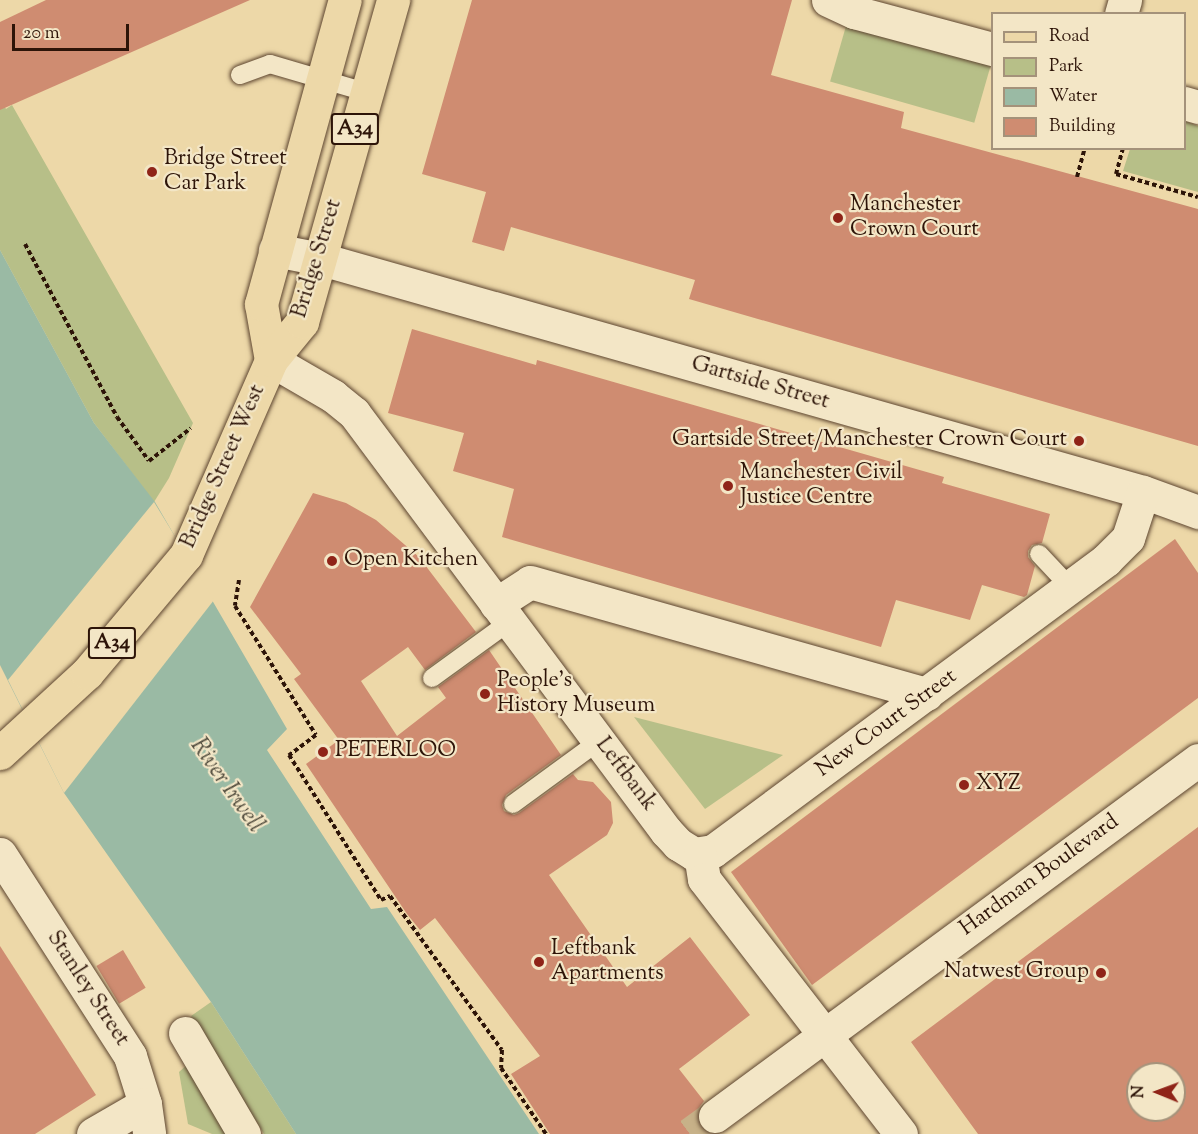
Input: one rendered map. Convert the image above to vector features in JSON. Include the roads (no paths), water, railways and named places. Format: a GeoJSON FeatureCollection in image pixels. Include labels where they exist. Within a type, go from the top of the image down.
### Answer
{"type":"FeatureCollection","features":[{"type":"Feature","properties":{"kind":"main road","name":"Bridge Street"},"geometry":{"type":"LineString","coordinates":[[271,360],[261,304],[321,80],[345,0]]}},
{"type":"Feature","properties":{"kind":"main road","name":"Bridge Street"},"geometry":{"type":"LineString","coordinates":[[271,360],[302,322],[365,92],[393,0]]}},
{"type":"Feature","properties":{"kind":"main road","name":"Bridge Street West"},"geometry":{"type":"LineString","coordinates":[[0,753],[87,673],[186,555],[271,360]]}},
{"type":"Feature","properties":{"kind":"street"},"geometry":{"type":"LineString","coordinates":[[828,0],[854,12],[991,48]]}},
{"type":"Feature","properties":{"kind":"street","name":"Gartside Street"},"geometry":{"type":"LineString","coordinates":[[275,250],[321,259],[1143,492],[1198,512]]}},
{"type":"Feature","properties":{"kind":"street","name":"Leftbank"},"geometry":{"type":"LineString","coordinates":[[271,360],[333,396],[354,413],[672,837],[689,852],[700,854]]}},
{"type":"Feature","properties":{"kind":"street","name":"New Court Street"},"geometry":{"type":"LineString","coordinates":[[700,854],[713,851],[889,723],[1106,560],[1128,538],[1143,492]]}},
{"type":"Feature","properties":{"kind":"street"},"geometry":{"type":"LineString","coordinates":[[503,613],[530,582],[927,694]]}},
{"type":"Feature","properties":{"kind":"street","name":"Hardman Boulevard"},"geometry":{"type":"LineString","coordinates":[[825,1035],[1198,760]]}},
{"type":"Feature","properties":{"kind":"street","name":"Stanley Street"},"geometry":{"type":"LineString","coordinates":[[0,854],[130,1056],[147,1119]]}},
{"type":"Feature","properties":{"kind":"street"},"geometry":{"type":"LineString","coordinates":[[700,854],[704,879],[901,1134]]}},
{"type":"Feature","properties":{"kind":"street"},"geometry":{"type":"LineString","coordinates":[[185,1033],[244,1134]]}},
{"type":"Feature","properties":{"kind":"street"},"geometry":{"type":"LineString","coordinates":[[715,1116],[825,1035]]}},
{"type":"Feature","properties":{"kind":"street"},"geometry":{"type":"LineString","coordinates":[[93,1134],[147,1119]]}},
{"type":"Feature","properties":{"kind":"lane"},"geometry":{"type":"LineString","coordinates":[[240,75],[270,64],[365,92]]}},
{"type":"Feature","properties":{"kind":"lane"},"geometry":{"type":"LineString","coordinates":[[1039,554],[1070,587]]}},
{"type":"Feature","properties":{"kind":"lane"},"geometry":{"type":"LineString","coordinates":[[432,678],[503,613]]}},
{"type":"Feature","properties":{"kind":"lane"},"geometry":{"type":"LineString","coordinates":[[513,804],[599,741]]}},
{"type":"Feature","properties":{"kind":"water","name":"River Irwell"},"geometry":{"type":"Polygon","coordinates":[[[0,250],[94,423],[155,502],[287,729],[267,750],[371,909],[387,907],[539,1134],[296,1134],[211,1002],[64,793],[0,665],[0,250]]]}},
{"type":"Feature","properties":{"kind":"tunnel"},"geometry":{"type":"LineString","coordinates":[[690,1134],[715,1116]]}},
{"type":"Feature","properties":{"kind":"place","name":"Bridge Street Car Park"},"geometry":{"type":"Point","coordinates":[152,172]}},
{"type":"Feature","properties":{"kind":"place","name":"Manchester Crown Court"},"geometry":{"type":"Point","coordinates":[838,218]}},
{"type":"Feature","properties":{"kind":"place","name":"Gartside Street/Manchester Crown Court"},"geometry":{"type":"Point","coordinates":[1079,441]}},
{"type":"Feature","properties":{"kind":"place","name":"Manchester Civil Justice Centre"},"geometry":{"type":"Point","coordinates":[728,486]}},
{"type":"Feature","properties":{"kind":"place","name":"Open Kitchen"},"geometry":{"type":"Point","coordinates":[332,561]}},
{"type":"Feature","properties":{"kind":"place","name":"People's History Museum"},"geometry":{"type":"Point","coordinates":[485,694]}},
{"type":"Feature","properties":{"kind":"place","name":"PETERLOO"},"geometry":{"type":"Point","coordinates":[323,752]}},
{"type":"Feature","properties":{"kind":"place","name":"XYZ"},"geometry":{"type":"Point","coordinates":[964,785]}},
{"type":"Feature","properties":{"kind":"place","name":"Leftbank Apartments"},"geometry":{"type":"Point","coordinates":[539,962]}},
{"type":"Feature","properties":{"kind":"place","name":"Natwest Group"},"geometry":{"type":"Point","coordinates":[1101,973]}}]}
